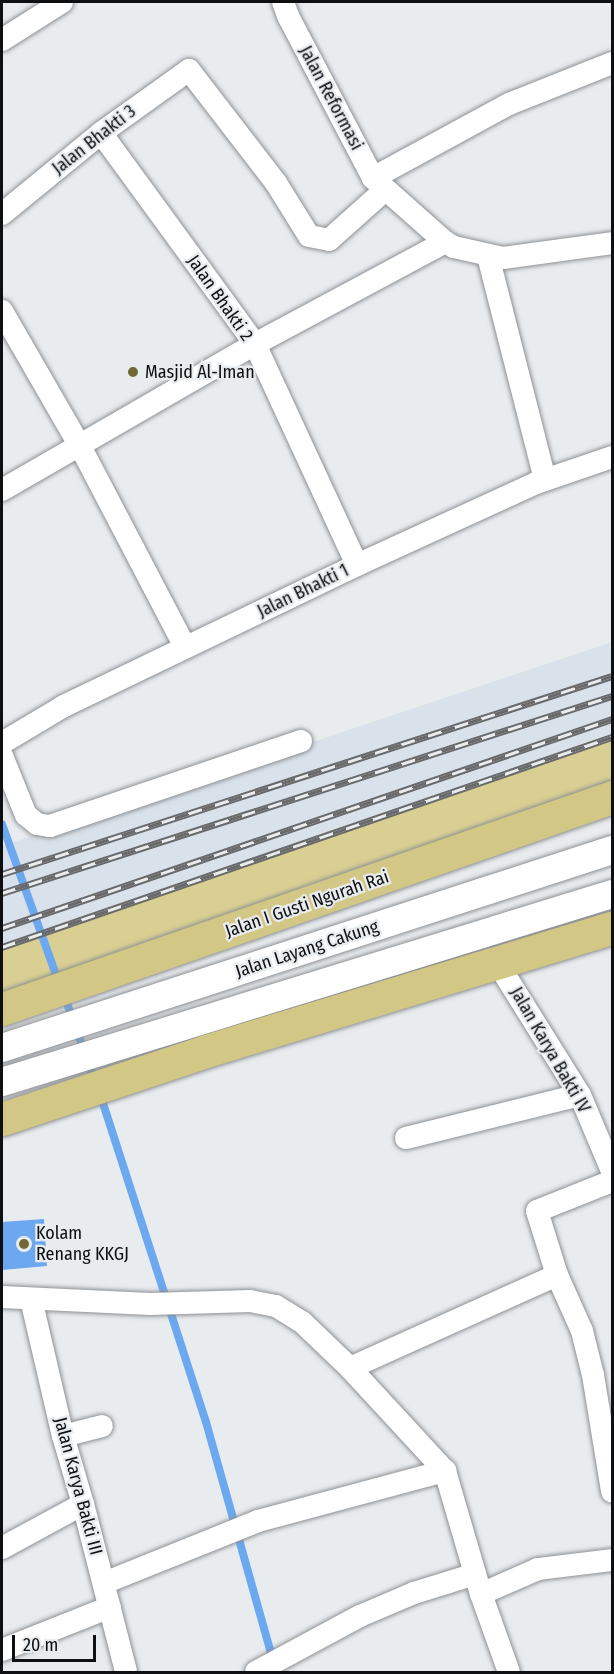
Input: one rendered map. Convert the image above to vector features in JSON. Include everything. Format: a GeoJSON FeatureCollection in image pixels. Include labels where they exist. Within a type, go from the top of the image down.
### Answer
{"type":"FeatureCollection","features":[{"type":"Feature","properties":{"kind":"main road","name":"Jalan I Gusti Ngurah Rai"},"geometry":{"type":"LineString","coordinates":[[2,1009],[612,796]]}},
{"type":"Feature","properties":{"kind":"main road"},"geometry":{"type":"LineString","coordinates":[[2,1119],[206,1051],[612,928]]}},
{"type":"Feature","properties":{"kind":"street","name":"Jalan Reformasi"},"geometry":{"type":"LineString","coordinates":[[283,2],[288,16],[379,184]]}},
{"type":"Feature","properties":{"kind":"street"},"geometry":{"type":"LineString","coordinates":[[2,40],[57,4]]}},
{"type":"Feature","properties":{"kind":"street"},"geometry":{"type":"LineString","coordinates":[[612,63],[509,104],[379,184],[445,242],[454,247],[488,256],[503,258],[612,243]]}},
{"type":"Feature","properties":{"kind":"street","name":"Jalan Bhakti 3"},"geometry":{"type":"LineString","coordinates":[[2,214],[101,133],[189,70],[276,183],[309,236],[329,240],[379,184]]}},
{"type":"Feature","properties":{"kind":"street","name":"Jalan Bhakti 2"},"geometry":{"type":"LineString","coordinates":[[2,490],[255,344],[101,133]]}},
{"type":"Feature","properties":{"kind":"street"},"geometry":{"type":"LineString","coordinates":[[357,565],[255,344],[445,242]]}},
{"type":"Feature","properties":{"kind":"street"},"geometry":{"type":"LineString","coordinates":[[488,256],[545,480]]}},
{"type":"Feature","properties":{"kind":"street"},"geometry":{"type":"LineString","coordinates":[[2,311],[80,446],[185,647]]}},
{"type":"Feature","properties":{"kind":"street","name":"Jalan Bhakti 1"},"geometry":{"type":"LineString","coordinates":[[2,743],[64,706],[357,565],[545,480],[612,457]]}},
{"type":"Feature","properties":{"kind":"street"},"geometry":{"type":"LineString","coordinates":[[2,756],[26,815],[37,824],[50,826],[301,741]]}},
{"type":"Feature","properties":{"kind":"street","name":"Jalan Layang Cakung"},"geometry":{"type":"LineString","coordinates":[[2,1048],[612,850]]}},
{"type":"Feature","properties":{"kind":"street","name":"Jalan Layang Cakung"},"geometry":{"type":"LineString","coordinates":[[3,1081],[612,894]]}},
{"type":"Feature","properties":{"kind":"street","name":"Jalan Karya Bakti IV"},"geometry":{"type":"LineString","coordinates":[[498,964],[580,1095],[612,1171]]}},
{"type":"Feature","properties":{"kind":"street"},"geometry":{"type":"LineString","coordinates":[[405,1138],[580,1095]]}},
{"type":"Feature","properties":{"kind":"street"},"geometry":{"type":"LineString","coordinates":[[612,1181],[537,1211],[557,1275],[582,1331],[588,1353],[612,1491]]}},
{"type":"Feature","properties":{"kind":"street"},"geometry":{"type":"LineString","coordinates":[[350,1368],[557,1275]]}},
{"type":"Feature","properties":{"kind":"street"},"geometry":{"type":"LineString","coordinates":[[2,1297],[150,1304],[250,1301],[276,1306],[302,1322],[350,1368],[445,1471],[478,1584],[509,1672]]}},
{"type":"Feature","properties":{"kind":"street","name":"Jalan Karya Bakti III"},"geometry":{"type":"LineString","coordinates":[[31,1299],[63,1436],[111,1608],[126,1672]]}},
{"type":"Feature","properties":{"kind":"street"},"geometry":{"type":"LineString","coordinates":[[63,1436],[102,1426]]}},
{"type":"Feature","properties":{"kind":"street"},"geometry":{"type":"LineString","coordinates":[[104,1583],[258,1521],[445,1471]]}},
{"type":"Feature","properties":{"kind":"street"},"geometry":{"type":"LineString","coordinates":[[2,1548],[83,1504]]}},
{"type":"Feature","properties":{"kind":"street"},"geometry":{"type":"LineString","coordinates":[[258,1672],[388,1604],[538,1569],[612,1560]]}},
{"type":"Feature","properties":{"kind":"street"},"geometry":{"type":"LineString","coordinates":[[2,1650],[111,1608]]}},
{"type":"Feature","properties":{"kind":"shaded area"},"geometry":{"type":"Polygon","coordinates":[[[612,642],[612,738],[2,946],[2,846],[612,642]]]}},
{"type":"Feature","properties":{"kind":"shaded area"},"geometry":{"type":"Polygon","coordinates":[[[612,740],[612,797],[2,1009],[2,947],[612,740]]]}},
{"type":"Feature","properties":{"kind":"water","name":"Kolam Renang KKGJ"},"geometry":{"type":"Polygon","coordinates":[[[44,1219],[47,1266],[2,1270],[2,1222],[44,1219]]]}},
{"type":"Feature","properties":{"kind":"waterway"},"geometry":{"type":"LineString","coordinates":[[2,824],[59,983]]}},
{"type":"Feature","properties":{"kind":"waterway"},"geometry":{"type":"LineString","coordinates":[[64,995],[95,1081]]}},
{"type":"Feature","properties":{"kind":"waterway"},"geometry":{"type":"LineString","coordinates":[[100,1094],[206,1422],[273,1660]]}},
{"type":"Feature","properties":{"kind":"railway"},"geometry":{"type":"LineString","coordinates":[[2,874],[612,676]]}},
{"type":"Feature","properties":{"kind":"railway"},"geometry":{"type":"LineString","coordinates":[[2,893],[612,696]]}},
{"type":"Feature","properties":{"kind":"railway"},"geometry":{"type":"LineString","coordinates":[[2,928],[612,719]]}},
{"type":"Feature","properties":{"kind":"railway"},"geometry":{"type":"LineString","coordinates":[[2,947],[612,737]]}},
{"type":"Feature","properties":{"kind":"place","name":"Masjid Al-Iman"},"geometry":{"type":"Point","coordinates":[133,372]}},
{"type":"Feature","properties":{"kind":"place","name":"Kolam Renang KKGJ"},"geometry":{"type":"Point","coordinates":[24,1244]}}]}
